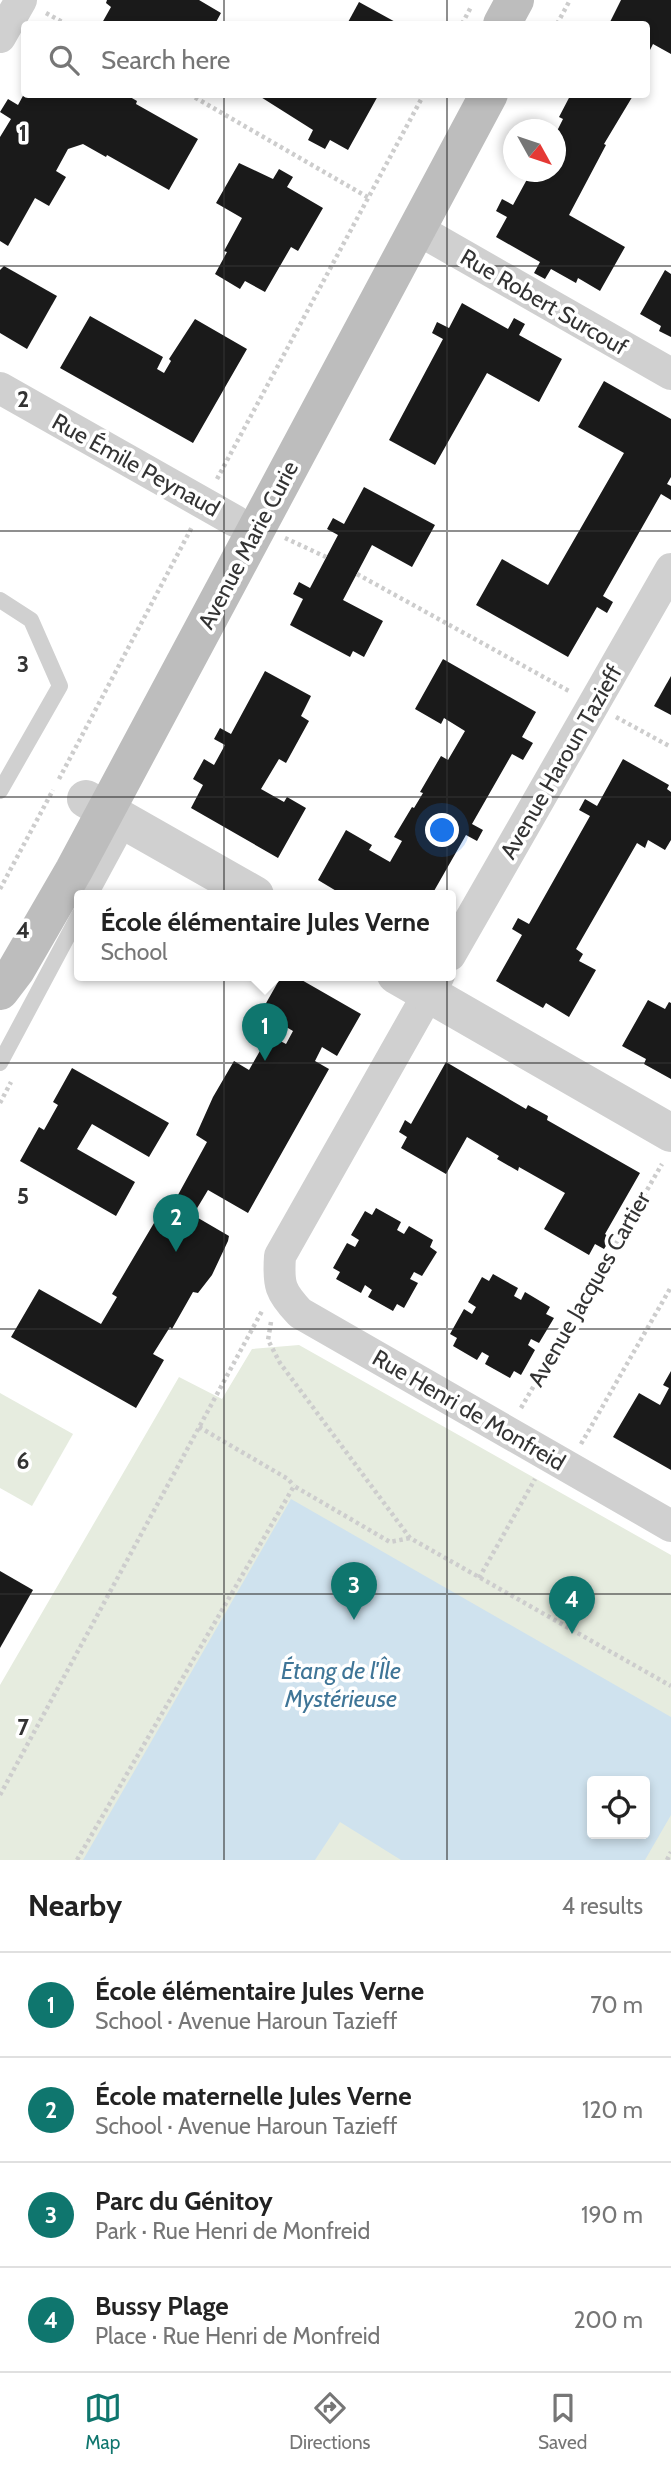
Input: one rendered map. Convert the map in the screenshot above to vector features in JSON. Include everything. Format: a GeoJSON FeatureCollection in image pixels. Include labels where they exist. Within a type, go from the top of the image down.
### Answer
{"type":"FeatureCollection","features":[{"type":"Feature","properties":{"kind":"main road"},"geometry":{"type":"LineString","coordinates":[[504,21],[515,0]]}},
{"type":"Feature","properties":{"kind":"main road"},"geometry":{"type":"LineString","coordinates":[[528,21],[539,0]]}},
{"type":"Feature","properties":{"kind":"main road","name":"Avenue Marie Curie"},"geometry":{"type":"LineString","coordinates":[[0,960],[107,810],[235,521],[462,98]]}},
{"type":"Feature","properties":{"kind":"main road","name":"Avenue Marie Curie"},"geometry":{"type":"LineString","coordinates":[[0,992],[16,970],[107,810],[487,98]]}},
{"type":"Feature","properties":{"kind":"street"},"geometry":{"type":"LineString","coordinates":[[0,37],[21,0]]}},
{"type":"Feature","properties":{"kind":"street","name":"Rue Robert Surcouf"},"geometry":{"type":"LineString","coordinates":[[417,229],[671,374]]}},
{"type":"Feature","properties":{"kind":"street","name":"Rue Émile Peynaud"},"geometry":{"type":"LineString","coordinates":[[0,388],[235,521]]}},
{"type":"Feature","properties":{"kind":"street","name":"Avenue Haroun Tazieff"},"geometry":{"type":"LineString","coordinates":[[456,945],[671,569]]}},
{"type":"Feature","properties":{"kind":"street"},"geometry":{"type":"LineString","coordinates":[[107,810],[246,890]]}},
{"type":"Feature","properties":{"kind":"street"},"geometry":{"type":"LineString","coordinates":[[278,1282],[279,1256],[421,981],[668,1146]]}},
{"type":"Feature","properties":{"kind":"street","name":"Rue Henri de Monfreid"},"geometry":{"type":"LineString","coordinates":[[278,1282],[287,1299],[300,1313],[671,1525]]}},
{"type":"Feature","properties":{"kind":"lane"},"geometry":{"type":"LineString","coordinates":[[0,600],[32,620],[60,686],[0,791]]}},
{"type":"Feature","properties":{"kind":"lane"},"geometry":{"type":"LineString","coordinates":[[91,890],[107,810]]}},
{"type":"Feature","properties":{"kind":"lane"},"geometry":{"type":"LineString","coordinates":[[0,1063],[74,924]]}},
{"type":"Feature","properties":{"kind":"path"},"geometry":{"type":"LineString","coordinates":[[464,21],[475,0]]}},
{"type":"Feature","properties":{"kind":"path"},"geometry":{"type":"LineString","coordinates":[[559,21],[570,0]]}},
{"type":"Feature","properties":{"kind":"path"},"geometry":{"type":"LineString","coordinates":[[196,98],[369,198]]}},
{"type":"Feature","properties":{"kind":"path"},"geometry":{"type":"LineString","coordinates":[[219,477],[422,98]]}},
{"type":"Feature","properties":{"kind":"path"},"geometry":{"type":"LineString","coordinates":[[282,537],[326,557]]}},
{"type":"Feature","properties":{"kind":"path"},"geometry":{"type":"LineString","coordinates":[[0,889],[185,540]]}},
{"type":"Feature","properties":{"kind":"path"},"geometry":{"type":"LineString","coordinates":[[357,574],[671,747]]}},
{"type":"Feature","properties":{"kind":"path","name":"Avenue Jacques Cartier"},"geometry":{"type":"LineString","coordinates":[[508,1431],[668,1146]]}},
{"type":"Feature","properties":{"kind":"path"},"geometry":{"type":"LineString","coordinates":[[0,1795],[278,1282]]}},
{"type":"Feature","properties":{"kind":"path"},"geometry":{"type":"LineString","coordinates":[[568,1467],[671,1287]]}},
{"type":"Feature","properties":{"kind":"path"},"geometry":{"type":"LineString","coordinates":[[280,1363],[410,1538],[671,1686]]}},
{"type":"Feature","properties":{"kind":"path"},"geometry":{"type":"LineString","coordinates":[[199,1427],[390,1542],[410,1538]]}},
{"type":"Feature","properties":{"kind":"path"},"geometry":{"type":"LineString","coordinates":[[78,1860],[294,1486]]}},
{"type":"Feature","properties":{"kind":"path"},"geometry":{"type":"LineString","coordinates":[[479,1578],[523,1499]]}},
{"type":"Feature","properties":{"kind":"path"},"geometry":{"type":"LineString","coordinates":[[667,1860],[671,1852]]}},
{"type":"Feature","properties":{"kind":"shaded area"},"geometry":{"type":"Polygon","coordinates":[[[299,1345],[671,1555],[671,1860],[0,1860],[0,1685],[179,1377],[222,1399],[252,1349],[299,1345]]]}},
{"type":"Feature","properties":{"kind":"shaded area"},"geometry":{"type":"Polygon","coordinates":[[[0,1393],[73,1434],[32,1506],[0,1488],[0,1393]]]}},
{"type":"Feature","properties":{"kind":"water","name":"Étang de l'Île Mystérieuse"},"geometry":{"type":"Polygon","coordinates":[[[291,1499],[671,1717],[671,1815],[645,1860],[401,1860],[340,1822],[315,1860],[83,1860],[291,1499]]]}},
{"type":"Feature","properties":{"kind":"building"},"geometry":{"type":"Polygon","coordinates":[[[107,0],[199,0],[221,13],[217,21],[103,21],[111,7],[106,3],[107,0]]]}},
{"type":"Feature","properties":{"kind":"building"},"geometry":{"type":"Polygon","coordinates":[[[621,0],[671,0],[671,54],[653,44],[650,50],[650,21],[610,21],[621,0]]]}},
{"type":"Feature","properties":{"kind":"building"},"geometry":{"type":"Polygon","coordinates":[[[359,2],[394,21],[349,21],[359,2]]]}},
{"type":"Feature","properties":{"kind":"building"},"geometry":{"type":"Polygon","coordinates":[[[22,98],[132,98],[137,101],[136,104],[198,139],[169,190],[83,144],[68,149],[56,171],[66,177],[49,206],[35,198],[8,246],[0,241],[0,137],[11,119],[0,112],[8,99],[18,105],[22,98]]]}},
{"type":"Feature","properties":{"kind":"building"},"geometry":{"type":"Polygon","coordinates":[[[262,98],[377,98],[348,150],[330,140],[325,149],[308,140],[313,130],[262,98]]]}},
{"type":"Feature","properties":{"kind":"building"},"geometry":{"type":"Polygon","coordinates":[[[569,98],[632,98],[604,144],[606,145],[569,215],[625,247],[600,291],[578,278],[576,283],[551,269],[545,279],[534,273],[540,262],[496,237],[507,217],[496,211],[502,199],[513,205],[526,182],[566,182],[566,119],[559,117],[569,98]]]}},
{"type":"Feature","properties":{"kind":"building"},"geometry":{"type":"Polygon","coordinates":[[[239,163],[273,179],[279,169],[293,177],[287,187],[323,208],[298,251],[291,247],[265,292],[245,281],[240,289],[215,274],[242,218],[216,203],[239,163]]]}},
{"type":"Feature","properties":{"kind":"building"},"geometry":{"type":"Polygon","coordinates":[[[4,266],[57,296],[27,349],[0,333],[0,270],[4,266]]]}},
{"type":"Feature","properties":{"kind":"building"},"geometry":{"type":"Polygon","coordinates":[[[665,270],[671,274],[671,337],[659,331],[661,326],[640,314],[665,270]]]}},
{"type":"Feature","properties":{"kind":"building"},"geometry":{"type":"Polygon","coordinates":[[[462,303],[508,329],[514,318],[525,324],[519,335],[562,359],[539,402],[487,373],[435,465],[389,440],[443,339],[432,333],[437,322],[449,328],[462,303]]]}},
{"type":"Feature","properties":{"kind":"building"},"geometry":{"type":"Polygon","coordinates":[[[90,316],[163,357],[157,369],[164,373],[171,361],[169,359],[195,319],[247,349],[193,443],[60,368],[90,316]]]}},
{"type":"Feature","properties":{"kind":"building"},"geometry":{"type":"Polygon","coordinates":[[[604,381],[671,419],[671,477],[667,484],[671,486],[671,500],[661,494],[603,596],[613,602],[607,613],[597,607],[568,657],[476,605],[502,559],[548,585],[624,453],[578,427],[604,381]]]}},
{"type":"Feature","properties":{"kind":"building"},"geometry":{"type":"Polygon","coordinates":[[[364,487],[435,525],[412,567],[372,545],[343,600],[383,621],[364,657],[353,651],[350,657],[290,625],[303,599],[293,594],[299,582],[310,588],[338,535],[327,529],[333,518],[344,524],[364,487]]]}},
{"type":"Feature","properties":{"kind":"building"},"geometry":{"type":"Polygon","coordinates":[[[443,659],[536,712],[522,737],[533,743],[523,760],[512,754],[472,824],[483,830],[477,841],[466,835],[435,890],[335,890],[318,880],[346,830],[372,845],[369,850],[390,862],[402,841],[394,837],[423,793],[420,792],[441,756],[448,760],[465,731],[444,718],[441,724],[415,709],[443,659]]]}},
{"type":"Feature","properties":{"kind":"building"},"geometry":{"type":"Polygon","coordinates":[[[265,671],[311,696],[301,716],[309,721],[286,763],[279,759],[261,789],[284,802],[287,797],[306,808],[278,858],[191,808],[203,785],[193,779],[204,759],[214,765],[225,745],[214,739],[220,728],[231,734],[265,671]]]}},
{"type":"Feature","properties":{"kind":"building"},"geometry":{"type":"Polygon","coordinates":[[[671,676],[671,715],[654,706],[671,676]]]}},
{"type":"Feature","properties":{"kind":"building"},"geometry":{"type":"Polygon","coordinates":[[[623,759],[669,785],[667,789],[671,792],[671,840],[665,850],[648,840],[645,848],[637,843],[576,949],[583,954],[579,961],[596,970],[569,1017],[546,1003],[543,1008],[496,981],[522,935],[512,929],[518,918],[529,924],[590,816],[579,810],[585,799],[597,806],[623,759]]]}},
{"type":"Feature","properties":{"kind":"building"},"geometry":{"type":"Polygon","coordinates":[[[279,981],[303,981],[361,1014],[337,1056],[322,1047],[315,1061],[329,1069],[248,1213],[208,1190],[193,1215],[229,1236],[228,1241],[212,1275],[198,1293],[193,1292],[172,1329],[170,1327],[153,1354],[164,1360],[136,1408],[11,1337],[39,1289],[101,1324],[117,1297],[112,1294],[167,1201],[173,1204],[207,1142],[196,1135],[213,1097],[234,1061],[249,1070],[269,1035],[286,1044],[293,1031],[261,1012],[279,981]]]}},
{"type":"Feature","properties":{"kind":"building"},"geometry":{"type":"Polygon","coordinates":[[[648,1000],[665,1009],[669,1002],[671,1003],[671,1079],[644,1064],[646,1059],[622,1046],[648,1000]]]}},
{"type":"Feature","properties":{"kind":"building"},"geometry":{"type":"Polygon","coordinates":[[[446,1062],[526,1109],[528,1105],[548,1116],[547,1120],[640,1173],[605,1234],[611,1238],[604,1249],[595,1244],[589,1255],[544,1229],[565,1193],[519,1167],[518,1171],[497,1159],[499,1156],[467,1137],[446,1174],[401,1148],[407,1137],[399,1132],[405,1120],[411,1124],[446,1062]]]}},
{"type":"Feature","properties":{"kind":"building"},"geometry":{"type":"Polygon","coordinates":[[[72,1068],[169,1123],[149,1157],[92,1124],[77,1149],[135,1182],[116,1216],[20,1161],[39,1127],[44,1130],[58,1105],[53,1102],[72,1068]]]}},
{"type":"Feature","properties":{"kind":"building"},"geometry":{"type":"Polygon","coordinates":[[[376,1208],[401,1222],[397,1230],[404,1234],[409,1226],[433,1240],[430,1247],[437,1252],[422,1276],[414,1272],[410,1279],[418,1283],[404,1308],[397,1304],[393,1311],[368,1297],[372,1290],[365,1285],[361,1293],[336,1279],[340,1272],[333,1268],[347,1243],[355,1247],[359,1240],[351,1235],[365,1211],[372,1215],[376,1208]]]}},
{"type":"Feature","properties":{"kind":"building"},"geometry":{"type":"Polygon","coordinates":[[[493,1274],[518,1288],[514,1296],[521,1300],[525,1292],[550,1307],[546,1314],[554,1318],[539,1343],[531,1339],[528,1345],[535,1350],[521,1375],[514,1371],[510,1378],[485,1364],[489,1356],[482,1352],[477,1360],[453,1346],[457,1338],[450,1334],[464,1309],[472,1314],[476,1307],[468,1302],[482,1277],[489,1281],[493,1274]]]}},
{"type":"Feature","properties":{"kind":"building"},"geometry":{"type":"Polygon","coordinates":[[[671,1371],[671,1470],[613,1437],[639,1393],[660,1405],[669,1388],[663,1385],[671,1371]]]}},
{"type":"Feature","properties":{"kind":"building"},"geometry":{"type":"Polygon","coordinates":[[[0,1571],[33,1590],[0,1648],[0,1571]]]}},
{"type":"Feature","properties":{"kind":"place","name":"École élémentaire Jules Verne"},"geometry":{"type":"Point","coordinates":[265,1061]}},
{"type":"Feature","properties":{"kind":"place","name":"École maternelle Jules Verne"},"geometry":{"type":"Point","coordinates":[176,1252]}},
{"type":"Feature","properties":{"kind":"place","name":"Parc du Génitoy"},"geometry":{"type":"Point","coordinates":[354,1620]}},
{"type":"Feature","properties":{"kind":"place","name":"Bussy Plage"},"geometry":{"type":"Point","coordinates":[572,1634]}}]}
